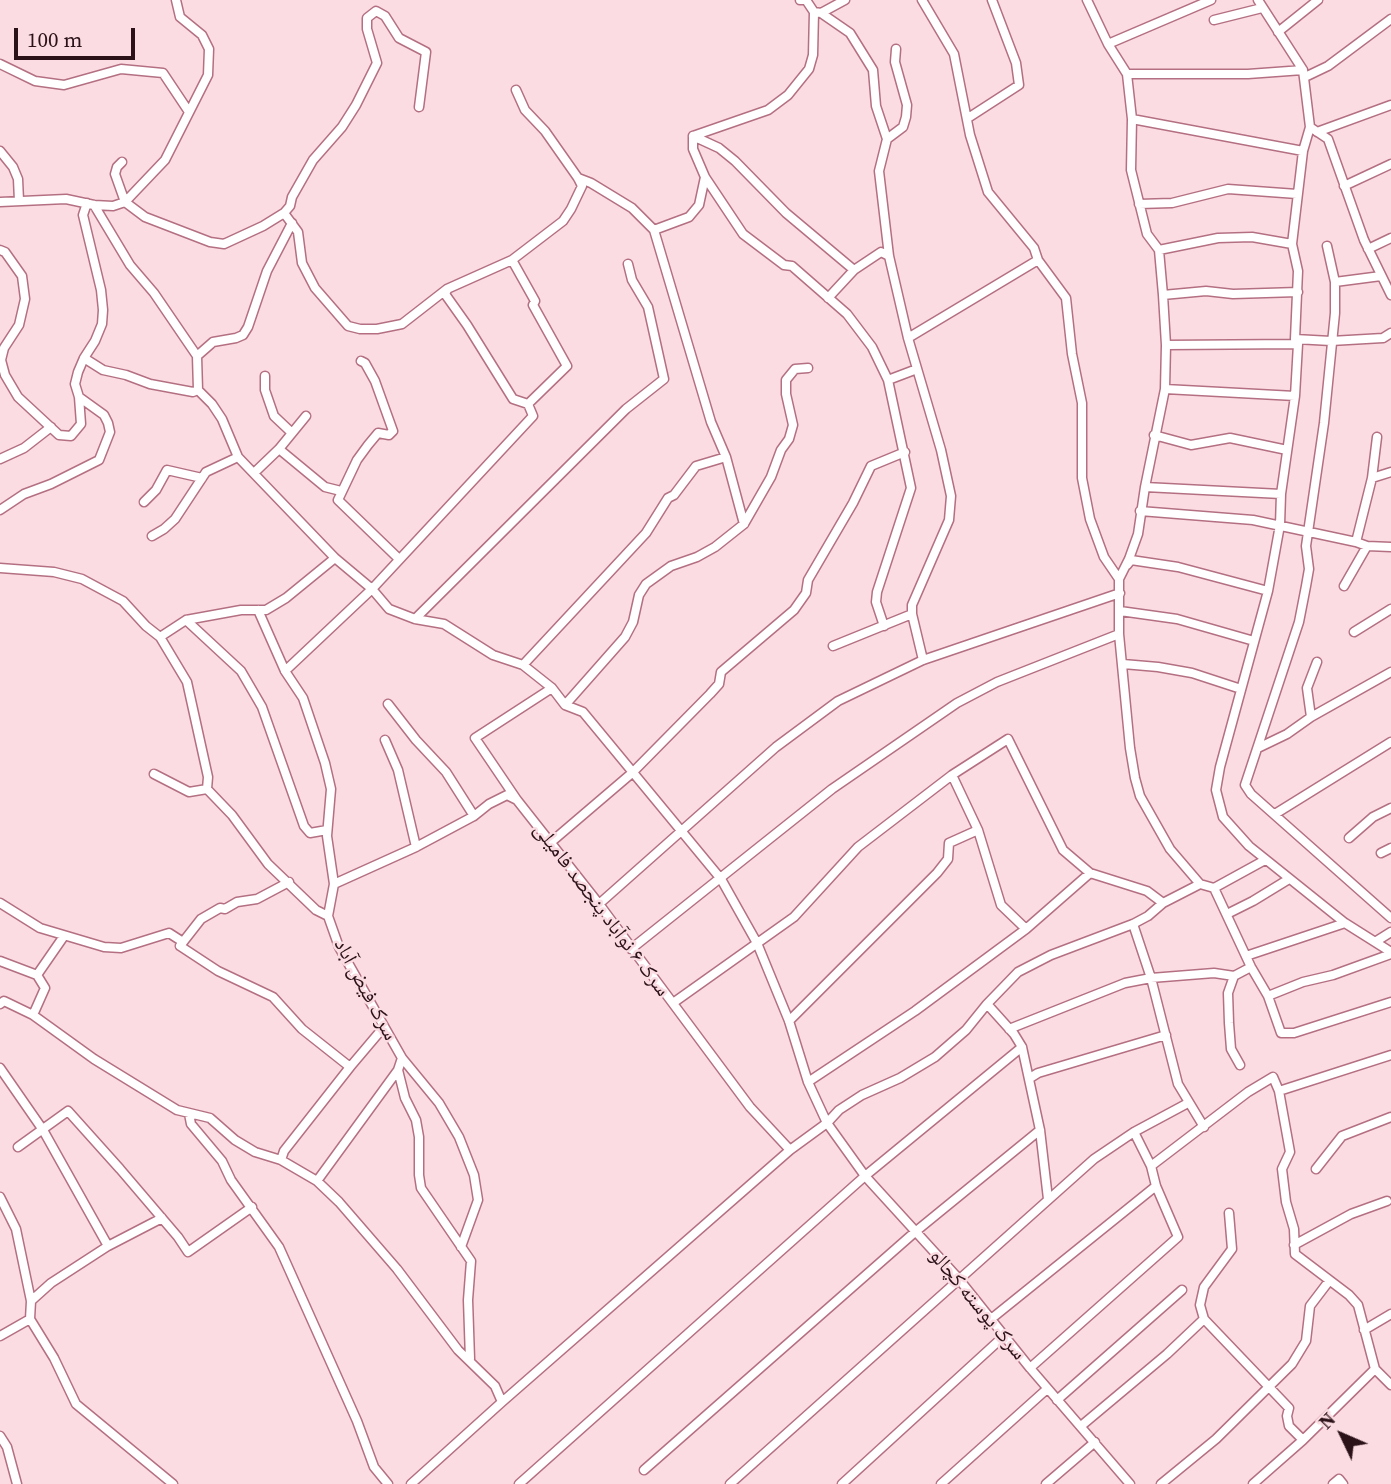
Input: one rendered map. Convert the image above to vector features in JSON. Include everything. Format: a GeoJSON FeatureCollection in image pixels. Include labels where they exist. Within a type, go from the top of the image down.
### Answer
{"type":"FeatureCollection","features":[{"type":"Feature","properties":{"kind":"street"},"geometry":{"type":"LineString","coordinates":[[0,202],[66,198],[91,204],[113,205],[125,202],[165,160],[208,75],[209,48],[202,35],[180,17],[176,0]]}},
{"type":"Feature","properties":{"kind":"street"},"geometry":{"type":"LineString","coordinates":[[800,0],[806,1],[818,13],[850,33],[873,70],[876,106],[887,139],[879,170],[888,256],[951,496],[949,520],[912,605],[923,660]]}},
{"type":"Feature","properties":{"kind":"street"},"geometry":{"type":"LineString","coordinates":[[818,13],[845,0]]}},
{"type":"Feature","properties":{"kind":"street"},"geometry":{"type":"LineString","coordinates":[[922,0],[954,54],[970,135],[988,192],[1034,248],[1038,260],[1066,298],[1072,354],[1082,403],[1082,478],[1090,519],[1104,557],[1119,579],[1119,634],[1130,748],[1140,796],[1170,849],[1199,884],[1214,888],[1265,860]]}},
{"type":"Feature","properties":{"kind":"street"},"geometry":{"type":"LineString","coordinates":[[968,118],[1019,85],[1016,63],[992,0]]}},
{"type":"Feature","properties":{"kind":"street"},"geometry":{"type":"LineString","coordinates":[[1087,0],[1126,74],[1132,119],[1131,170],[1136,180],[1147,234],[1159,250],[1166,345],[1165,389],[1154,435],[1138,534],[1119,579]]}},
{"type":"Feature","properties":{"kind":"street"},"geometry":{"type":"LineString","coordinates":[[1108,44],[1211,0]]}},
{"type":"Feature","properties":{"kind":"street"},"geometry":{"type":"LineString","coordinates":[[1278,32],[1318,0]]}},
{"type":"Feature","properties":{"kind":"street"},"geometry":{"type":"LineString","coordinates":[[1214,20],[1260,4],[1304,74],[1314,129],[1303,151],[1292,244],[1298,271],[1295,396],[1281,494],[1280,526],[1268,591],[1216,790],[1223,817],[1265,860],[1345,923],[1391,953]]}},
{"type":"Feature","properties":{"kind":"street"},"geometry":{"type":"LineString","coordinates":[[122,162],[117,167],[116,174],[125,202],[145,217],[210,242],[224,244],[284,213],[313,160],[342,127],[356,105],[377,63],[367,29],[367,18],[376,11],[385,16],[399,38],[426,52],[419,107]]}},
{"type":"Feature","properties":{"kind":"street"},"geometry":{"type":"LineString","coordinates":[[693,136],[768,110],[788,95],[809,69],[818,13]]}},
{"type":"Feature","properties":{"kind":"street"},"geometry":{"type":"LineString","coordinates":[[1126,74],[1304,74],[1328,66],[1383,28],[1391,19]]}},
{"type":"Feature","properties":{"kind":"street"},"geometry":{"type":"LineString","coordinates":[[887,139],[903,127],[906,117],[907,105],[895,62],[896,49]]}},
{"type":"Feature","properties":{"kind":"street"},"geometry":{"type":"LineString","coordinates":[[0,64],[35,81],[64,85],[121,69],[163,73],[189,111]]}},
{"type":"Feature","properties":{"kind":"street"},"geometry":{"type":"LineString","coordinates":[[284,213],[298,233],[302,264],[315,288],[348,326],[377,329],[402,324],[447,289],[512,260],[563,221],[582,186],[545,131],[525,110],[516,90]]}},
{"type":"Feature","properties":{"kind":"street"},"geometry":{"type":"LineString","coordinates":[[1314,129],[1391,105]]}},
{"type":"Feature","properties":{"kind":"street"},"geometry":{"type":"LineString","coordinates":[[1132,119],[1303,151]]}},
{"type":"Feature","properties":{"kind":"street"},"geometry":{"type":"LineString","coordinates":[[1314,129],[1328,139],[1368,250],[1391,295]]}},
{"type":"Feature","properties":{"kind":"street"},"geometry":{"type":"LineString","coordinates":[[693,136],[693,149],[705,177],[743,234],[784,265],[792,266],[847,314],[872,347],[888,380],[911,488],[876,601],[884,626]]}},
{"type":"Feature","properties":{"kind":"street"},"geometry":{"type":"LineString","coordinates":[[693,136],[719,148],[735,161],[786,213],[854,270]]}},
{"type":"Feature","properties":{"kind":"street"},"geometry":{"type":"LineString","coordinates":[[0,151],[13,167],[18,179],[19,201]]}},
{"type":"Feature","properties":{"kind":"street"},"geometry":{"type":"LineString","coordinates":[[1344,186],[1391,164]]}},
{"type":"Feature","properties":{"kind":"street"},"geometry":{"type":"LineString","coordinates":[[654,230],[689,217],[699,205],[705,177]]}},
{"type":"Feature","properties":{"kind":"street"},"geometry":{"type":"LineString","coordinates":[[578,178],[632,208],[654,230],[712,422],[726,457],[744,524]]}},
{"type":"Feature","properties":{"kind":"street"},"geometry":{"type":"LineString","coordinates":[[1139,204],[1172,203],[1228,189],[1297,194]]}},
{"type":"Feature","properties":{"kind":"street"},"geometry":{"type":"LineString","coordinates":[[91,204],[130,265],[154,293],[197,356],[198,390],[222,419],[238,457],[216,467],[202,478],[174,519],[152,536]]}},
{"type":"Feature","properties":{"kind":"street"},"geometry":{"type":"LineString","coordinates":[[0,250],[5,252],[22,276],[24,299],[19,325],[4,348],[1,360],[5,375],[18,397],[59,435],[71,436],[78,431],[81,424],[75,384],[84,358],[102,324],[101,290],[83,215],[91,204]]}},
{"type":"Feature","properties":{"kind":"street"},"geometry":{"type":"LineString","coordinates":[[197,356],[213,342],[243,335],[267,271],[292,223]]}},
{"type":"Feature","properties":{"kind":"street"},"geometry":{"type":"LineString","coordinates":[[1159,250],[1218,238],[1252,236],[1292,244]]}},
{"type":"Feature","properties":{"kind":"street"},"geometry":{"type":"LineString","coordinates":[[1368,250],[1391,238]]}},
{"type":"Feature","properties":{"kind":"street"},"geometry":{"type":"LineString","coordinates":[[1327,246],[1335,282],[1335,313],[1324,423],[1306,546],[1309,569],[1299,622],[1260,747],[1245,785],[1251,794],[1391,918]]}},
{"type":"Feature","properties":{"kind":"street"},"geometry":{"type":"LineString","coordinates":[[828,298],[854,270],[881,252],[888,256]]}},
{"type":"Feature","properties":{"kind":"street"},"geometry":{"type":"LineString","coordinates":[[512,260],[567,366],[528,404]]}},
{"type":"Feature","properties":{"kind":"street"},"geometry":{"type":"LineString","coordinates":[[908,338],[1038,260]]}},
{"type":"Feature","properties":{"kind":"street"},"geometry":{"type":"LineString","coordinates":[[415,619],[626,409],[664,379],[648,307],[632,280],[628,264]]}},
{"type":"Feature","properties":{"kind":"street"},"geometry":{"type":"LineString","coordinates":[[1335,282],[1381,275]]}},
{"type":"Feature","properties":{"kind":"street"},"geometry":{"type":"LineString","coordinates":[[285,671],[372,589],[533,416],[528,404],[513,399],[445,294],[447,289]]}},
{"type":"Feature","properties":{"kind":"street"},"geometry":{"type":"LineString","coordinates":[[1163,295],[1206,291],[1233,294],[1298,292]]}},
{"type":"Feature","properties":{"kind":"street"},"geometry":{"type":"LineString","coordinates":[[1166,345],[1331,341],[1383,338],[1391,333]]}},
{"type":"Feature","properties":{"kind":"street"},"geometry":{"type":"LineString","coordinates":[[84,358],[103,370],[150,384],[193,392],[198,390]]}},
{"type":"Feature","properties":{"kind":"street"},"geometry":{"type":"LineString","coordinates":[[361,361],[365,363],[375,381],[393,431],[389,435],[378,433],[356,460],[338,500],[398,558]]}},
{"type":"Feature","properties":{"kind":"street"},"geometry":{"type":"LineString","coordinates":[[565,705],[625,638],[633,622],[639,595],[646,584],[671,566],[715,547],[744,524],[771,477],[780,450],[789,439],[793,425],[786,394],[786,380],[795,369],[808,368]]}},
{"type":"Feature","properties":{"kind":"street"},"geometry":{"type":"LineString","coordinates":[[888,380],[917,369]]}},
{"type":"Feature","properties":{"kind":"street"},"geometry":{"type":"LineString","coordinates":[[265,376],[265,390],[274,416],[292,433]]}},
{"type":"Feature","properties":{"kind":"street"},"geometry":{"type":"LineString","coordinates":[[1165,389],[1295,396]]}},
{"type":"Feature","properties":{"kind":"street"},"geometry":{"type":"LineString","coordinates":[[0,510],[24,494],[99,460],[110,432],[108,423],[104,415],[79,397]]}},
{"type":"Feature","properties":{"kind":"street"},"geometry":{"type":"LineString","coordinates":[[254,473],[279,449],[306,415]]}},
{"type":"Feature","properties":{"kind":"street"},"geometry":{"type":"LineString","coordinates":[[0,459],[24,448],[51,427]]}},
{"type":"Feature","properties":{"kind":"street"},"geometry":{"type":"LineString","coordinates":[[1154,435],[1191,445],[1230,438],[1287,450]]}},
{"type":"Feature","properties":{"kind":"street"},"geometry":{"type":"LineString","coordinates":[[1356,542],[1372,478],[1377,437]]}},
{"type":"Feature","properties":{"kind":"street"},"geometry":{"type":"LineString","coordinates":[[279,449],[324,487],[341,491]]}},
{"type":"Feature","properties":{"kind":"street"},"geometry":{"type":"LineString","coordinates":[[550,844],[632,772],[710,694],[719,684],[721,673],[794,610],[806,593],[808,580],[859,491],[870,466],[905,452]]}},
{"type":"Feature","properties":{"kind":"street","name":"سرک پوسته کچالو"},"geometry":{"type":"LineString","coordinates":[[238,457],[335,558],[372,589],[389,609],[415,619],[444,624],[493,655],[523,665],[552,688],[565,705],[583,712],[721,879],[757,943],[789,1021],[808,1082],[827,1123],[865,1176],[958,1278],[1030,1368],[1130,1484]]}},
{"type":"Feature","properties":{"kind":"street"},"geometry":{"type":"LineString","coordinates":[[523,665],[646,533],[668,498],[674,495],[696,467],[726,457]]}},
{"type":"Feature","properties":{"kind":"street"},"geometry":{"type":"LineString","coordinates":[[144,502],[156,490],[167,470],[202,478]]}},
{"type":"Feature","properties":{"kind":"street"},"geometry":{"type":"LineString","coordinates":[[1372,478],[1391,472]]}},
{"type":"Feature","properties":{"kind":"street"},"geometry":{"type":"LineString","coordinates":[[1145,486],[1281,494]]}},
{"type":"Feature","properties":{"kind":"street"},"geometry":{"type":"LineString","coordinates":[[1140,512],[1252,520],[1367,546],[1391,547]]}},
{"type":"Feature","properties":{"kind":"street"},"geometry":{"type":"LineString","coordinates":[[1344,586],[1367,546]]}},
{"type":"Feature","properties":{"kind":"street"},"geometry":{"type":"LineString","coordinates":[[160,637],[179,623],[241,610],[266,610],[286,598],[335,558]]}},
{"type":"Feature","properties":{"kind":"street"},"geometry":{"type":"LineString","coordinates":[[1125,568],[1131,560],[1159,564],[1268,591]]}},
{"type":"Feature","properties":{"kind":"street"},"geometry":{"type":"LineString","coordinates":[[0,568],[54,572],[82,579],[123,601],[160,637],[187,682],[208,777],[207,789],[232,815],[268,864],[316,910],[328,916]]}},
{"type":"Feature","properties":{"kind":"street"},"geometry":{"type":"LineString","coordinates":[[599,904],[776,747],[838,701],[923,660],[1120,593]]}},
{"type":"Feature","properties":{"kind":"street"},"geometry":{"type":"LineString","coordinates":[[1354,632],[1391,609]]}},
{"type":"Feature","properties":{"kind":"street","name":"سرک فيض آباد"},"geometry":{"type":"LineString","coordinates":[[258,610],[285,671],[303,698],[326,763],[331,789],[327,830],[334,884],[328,916],[339,947],[402,1058],[398,1070],[405,1098],[416,1120],[421,1188],[471,1261],[468,1300],[470,1359]]}},
{"type":"Feature","properties":{"kind":"street"},"geometry":{"type":"LineString","coordinates":[[1120,611],[1177,619],[1254,641]]}},
{"type":"Feature","properties":{"kind":"street"},"geometry":{"type":"LineString","coordinates":[[833,646],[912,614]]}},
{"type":"Feature","properties":{"kind":"street"},"geometry":{"type":"LineString","coordinates":[[179,623],[241,671],[262,707],[304,826],[310,834],[327,830]]}},
{"type":"Feature","properties":{"kind":"street"},"geometry":{"type":"LineString","coordinates":[[631,949],[832,789],[957,703],[998,682],[1119,634]]}},
{"type":"Feature","properties":{"kind":"street"},"geometry":{"type":"LineString","coordinates":[[1311,717],[1307,688],[1317,662]]}},
{"type":"Feature","properties":{"kind":"street"},"geometry":{"type":"LineString","coordinates":[[1123,664],[1192,673],[1241,689]]}},
{"type":"Feature","properties":{"kind":"street"},"geometry":{"type":"LineString","coordinates":[[1260,747],[1287,734],[1311,717],[1391,672]]}},
{"type":"Feature","properties":{"kind":"street","name":"سرک ۶ نوآباد پنجصد فامیلی"},"geometry":{"type":"LineString","coordinates":[[552,688],[475,738],[517,800],[599,904],[750,1107],[790,1150]]}},
{"type":"Feature","properties":{"kind":"street"},"geometry":{"type":"LineString","coordinates":[[388,704],[446,772],[474,816]]}},
{"type":"Feature","properties":{"kind":"street"},"geometry":{"type":"LineString","coordinates":[[673,1003],[794,917],[858,847],[952,775],[1008,739],[1063,850],[1090,873],[1147,891],[1163,903]]}},
{"type":"Feature","properties":{"kind":"street"},"geometry":{"type":"LineString","coordinates":[[385,740],[398,770],[416,847]]}},
{"type":"Feature","properties":{"kind":"street"},"geometry":{"type":"LineString","coordinates":[[1275,814],[1391,742]]}},
{"type":"Feature","properties":{"kind":"street"},"geometry":{"type":"LineString","coordinates":[[154,774],[189,792],[207,789]]}},
{"type":"Feature","properties":{"kind":"street"},"geometry":{"type":"LineString","coordinates":[[952,775],[978,830],[1001,905],[1026,929]]}},
{"type":"Feature","properties":{"kind":"street"},"geometry":{"type":"LineString","coordinates":[[334,884],[416,847],[507,795],[517,800]]}},
{"type":"Feature","properties":{"kind":"street"},"geometry":{"type":"LineString","coordinates":[[1349,838],[1373,817],[1391,808]]}},
{"type":"Feature","properties":{"kind":"street"},"geometry":{"type":"LineString","coordinates":[[789,1021],[937,873],[948,859],[949,843],[978,830]]}},
{"type":"Feature","properties":{"kind":"street"},"geometry":{"type":"LineString","coordinates":[[1381,853],[1391,848]]}},
{"type":"Feature","properties":{"kind":"street"},"geometry":{"type":"LineString","coordinates":[[808,1082],[915,1011],[1026,929],[1090,873]]}},
{"type":"Feature","properties":{"kind":"street"},"geometry":{"type":"LineString","coordinates":[[1227,914],[1289,879]]}},
{"type":"Feature","properties":{"kind":"street"},"geometry":{"type":"LineString","coordinates":[[289,882],[257,899],[237,902],[225,909],[220,908],[201,919],[180,946],[218,971],[273,997],[302,1029],[350,1066]]}},
{"type":"Feature","properties":{"kind":"street"},"geometry":{"type":"LineString","coordinates":[[411,1484],[790,1150],[827,1123],[839,1110],[935,1057],[966,1030],[987,1003],[1018,972],[1051,955],[1133,924],[1163,903],[1199,884]]}},
{"type":"Feature","properties":{"kind":"street"},"geometry":{"type":"LineString","coordinates":[[1214,888],[1251,967],[1268,996],[1281,1033],[1294,1033],[1391,1002]]}},
{"type":"Feature","properties":{"kind":"street"},"geometry":{"type":"LineString","coordinates":[[0,903],[40,928],[104,947],[121,948],[169,933],[183,942]]}},
{"type":"Feature","properties":{"kind":"street"},"geometry":{"type":"LineString","coordinates":[[1246,956],[1345,923]]}},
{"type":"Feature","properties":{"kind":"street"},"geometry":{"type":"LineString","coordinates":[[1133,924],[1151,978],[1178,1084],[1204,1127]]}},
{"type":"Feature","properties":{"kind":"street"},"geometry":{"type":"LineString","coordinates":[[1375,942],[1391,932]]}},
{"type":"Feature","properties":{"kind":"street"},"geometry":{"type":"LineString","coordinates":[[37,975],[64,936]]}},
{"type":"Feature","properties":{"kind":"street"},"geometry":{"type":"LineString","coordinates":[[1268,996],[1391,953]]}},
{"type":"Feature","properties":{"kind":"street"},"geometry":{"type":"LineString","coordinates":[[0,961],[37,975],[44,988],[33,1015]]}},
{"type":"Feature","properties":{"kind":"street"},"geometry":{"type":"LineString","coordinates":[[1009,1029],[1125,983],[1214,973],[1234,976],[1251,967]]}},
{"type":"Feature","properties":{"kind":"street"},"geometry":{"type":"LineString","coordinates":[[1234,976],[1228,993],[1229,1023],[1231,1049],[1240,1065]]}},
{"type":"Feature","properties":{"kind":"street"},"geometry":{"type":"LineString","coordinates":[[0,1004],[4,1001],[33,1015],[94,1059],[177,1110],[210,1118],[255,1152],[281,1160],[317,1181],[389,1259],[458,1350],[495,1386],[502,1402]]}},
{"type":"Feature","properties":{"kind":"street"},"geometry":{"type":"LineString","coordinates":[[987,1003],[1022,1047],[1040,1130],[1048,1199]]}},
{"type":"Feature","properties":{"kind":"street"},"geometry":{"type":"LineString","coordinates":[[281,1160],[284,1151],[383,1027]]}},
{"type":"Feature","properties":{"kind":"street"},"geometry":{"type":"LineString","coordinates":[[1030,1078],[1038,1073],[1166,1035]]}},
{"type":"Feature","properties":{"kind":"street"},"geometry":{"type":"LineString","coordinates":[[519,1484],[865,1176],[1022,1047]]}},
{"type":"Feature","properties":{"kind":"street"},"geometry":{"type":"LineString","coordinates":[[1279,1091],[1391,1055]]}},
{"type":"Feature","properties":{"kind":"street"},"geometry":{"type":"LineString","coordinates":[[402,1058],[439,1103],[459,1137],[474,1175],[478,1200],[461,1247]]}},
{"type":"Feature","properties":{"kind":"street"},"geometry":{"type":"LineString","coordinates":[[0,1068],[43,1130],[108,1246]]}},
{"type":"Feature","properties":{"kind":"street"},"geometry":{"type":"LineString","coordinates":[[317,1181],[398,1070]]}},
{"type":"Feature","properties":{"kind":"street"},"geometry":{"type":"LineString","coordinates":[[1151,1167],[1248,1092],[1273,1077],[1279,1091],[1290,1153],[1282,1169],[1286,1202],[1294,1229],[1295,1254],[1349,1295],[1357,1305],[1376,1369],[1391,1384]]}},
{"type":"Feature","properties":{"kind":"street"},"geometry":{"type":"LineString","coordinates":[[730,1484],[1094,1159],[1134,1132],[1188,1103]]}},
{"type":"Feature","properties":{"kind":"street"},"geometry":{"type":"LineString","coordinates":[[18,1147],[68,1111],[162,1218],[188,1252],[252,1207]]}},
{"type":"Feature","properties":{"kind":"street"},"geometry":{"type":"LineString","coordinates":[[189,1114],[191,1124],[222,1161],[231,1180],[279,1247],[357,1421],[374,1467],[388,1484]]}},
{"type":"Feature","properties":{"kind":"street"},"geometry":{"type":"LineString","coordinates":[[1316,1169],[1342,1136],[1391,1117]]}},
{"type":"Feature","properties":{"kind":"street"},"geometry":{"type":"LineString","coordinates":[[643,1470],[915,1233],[1040,1130]]}},
{"type":"Feature","properties":{"kind":"street"},"geometry":{"type":"LineString","coordinates":[[1030,1368],[1178,1237],[1156,1186],[1151,1167],[1134,1132]]}},
{"type":"Feature","properties":{"kind":"street"},"geometry":{"type":"LineString","coordinates":[[991,1319],[1156,1186]]}},
{"type":"Feature","properties":{"kind":"street"},"geometry":{"type":"LineString","coordinates":[[0,1197],[16,1229],[31,1301],[30,1319],[54,1358],[76,1405],[173,1484]]}},
{"type":"Feature","properties":{"kind":"street"},"geometry":{"type":"LineString","coordinates":[[1294,1245],[1351,1214],[1387,1201]]}},
{"type":"Feature","properties":{"kind":"street"},"geometry":{"type":"LineString","coordinates":[[1229,1213],[1232,1250],[1204,1287],[1200,1305],[1204,1320],[1289,1408],[1289,1426],[1303,1440]]}},
{"type":"Feature","properties":{"kind":"street"},"geometry":{"type":"LineString","coordinates":[[31,1301],[51,1283],[108,1246],[162,1218]]}},
{"type":"Feature","properties":{"kind":"street"},"geometry":{"type":"LineString","coordinates":[[1161,1484],[1216,1439],[1270,1389],[1301,1351],[1306,1341],[1310,1306],[1329,1281]]}},
{"type":"Feature","properties":{"kind":"street"},"geometry":{"type":"LineString","coordinates":[[1057,1400],[1182,1290]]}},
{"type":"Feature","properties":{"kind":"street"},"geometry":{"type":"LineString","coordinates":[[1364,1330],[1391,1314]]}},
{"type":"Feature","properties":{"kind":"street"},"geometry":{"type":"LineString","coordinates":[[0,1336],[30,1319]]}},
{"type":"Feature","properties":{"kind":"street"},"geometry":{"type":"LineString","coordinates":[[1081,1426],[1204,1320]]}},
{"type":"Feature","properties":{"kind":"street"},"geometry":{"type":"LineString","coordinates":[[842,1484],[1004,1336]]}},
{"type":"Feature","properties":{"kind":"street"},"geometry":{"type":"LineString","coordinates":[[1253,1484],[1376,1369]]}},
{"type":"Feature","properties":{"kind":"street"},"geometry":{"type":"LineString","coordinates":[[941,1484],[1047,1388]]}},
{"type":"Feature","properties":{"kind":"street"},"geometry":{"type":"LineString","coordinates":[[0,1436],[7,1447],[17,1484]]}},
{"type":"Feature","properties":{"kind":"street"},"geometry":{"type":"LineString","coordinates":[[1046,1484],[1094,1442]]}},
{"type":"Feature","properties":{"kind":"street"},"geometry":{"type":"LineString","coordinates":[[1333,1484],[1339,1479],[1343,1484]]}}]}
